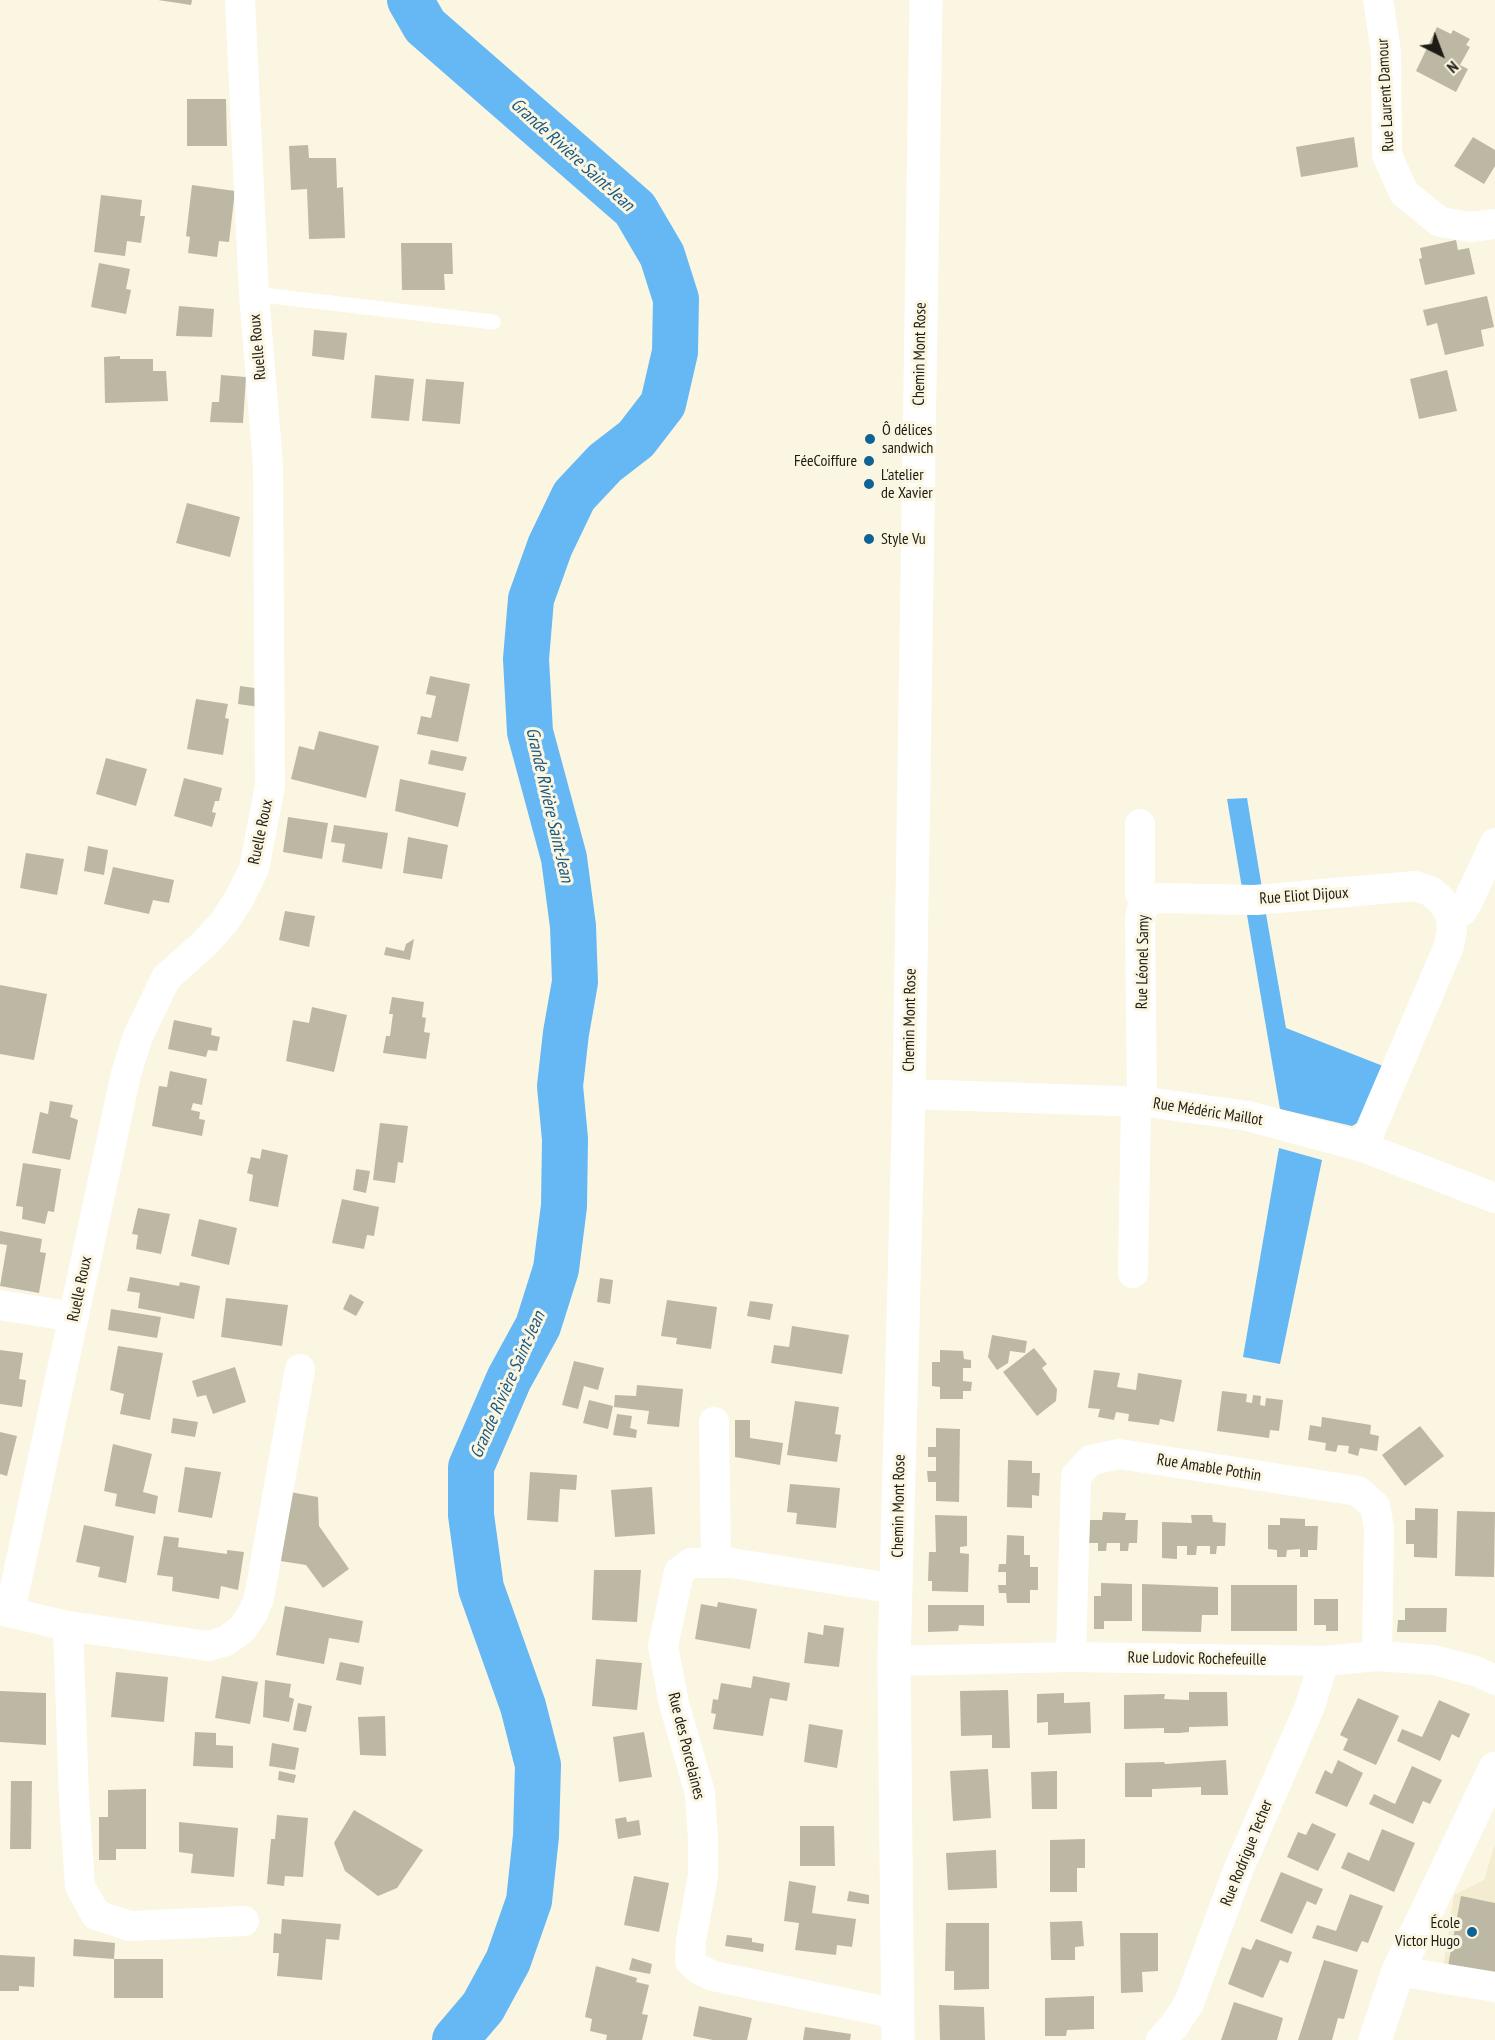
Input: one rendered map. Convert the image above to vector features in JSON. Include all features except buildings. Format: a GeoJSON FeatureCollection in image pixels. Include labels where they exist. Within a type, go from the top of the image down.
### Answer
{"type":"FeatureCollection","features":[{"type":"Feature","properties":{"kind":"street","name":"Ruelle Roux"},"geometry":{"type":"LineString","coordinates":[[240,0],[254,294],[268,466],[270,786],[254,869],[240,899],[224,922],[204,944],[166,978],[138,1036],[126,1074],[74,1317],[5,1611],[68,1626],[208,1646],[226,1641],[242,1629],[253,1613],[259,1598],[300,1369]]}},
{"type":"Feature","properties":{"kind":"street","name":"Chemin Mont Rose"},"geometry":{"type":"LineString","coordinates":[[898,2027],[894,1661],[909,1094],[926,0]]}},
{"type":"Feature","properties":{"kind":"street","name":"Rue Laurent Damour"},"geometry":{"type":"LineString","coordinates":[[1378,0],[1386,52],[1387,155],[1404,193],[1440,222],[1471,227],[1495,224]]}},
{"type":"Feature","properties":{"kind":"street","name":"Rue Léonel Samy"},"geometry":{"type":"LineString","coordinates":[[1133,1272],[1139,1102],[1140,919],[1142,909],[1146,904],[1140,893],[1140,824]]}},
{"type":"Feature","properties":{"kind":"street"},"geometry":{"type":"LineString","coordinates":[[1363,1147],[1449,946],[1452,929],[1451,916],[1462,911],[1468,902],[1495,843]]}},
{"type":"Feature","properties":{"kind":"street","name":"Rue Eliot Dijoux"},"geometry":{"type":"LineString","coordinates":[[1146,904],[1149,900],[1161,898],[1255,900],[1414,886],[1430,891],[1440,899],[1451,916]]}},
{"type":"Feature","properties":{"kind":"street","name":"Rue Médéric Maillot"},"geometry":{"type":"LineString","coordinates":[[909,1094],[1139,1102],[1248,1116],[1363,1147],[1495,1198]]}},
{"type":"Feature","properties":{"kind":"street"},"geometry":{"type":"LineString","coordinates":[[0,1305],[74,1317]]}},
{"type":"Feature","properties":{"kind":"street"},"geometry":{"type":"LineString","coordinates":[[714,1422],[716,1563]]}},
{"type":"Feature","properties":{"kind":"street","name":"Rue Amable Pothin"},"geometry":{"type":"LineString","coordinates":[[1071,1657],[1076,1476],[1091,1460],[1119,1454],[1358,1491],[1375,1506],[1379,1528],[1377,1656]]}},
{"type":"Feature","properties":{"kind":"street","name":"Rue des Porcelaines"},"geometry":{"type":"LineString","coordinates":[[897,1589],[730,1563],[692,1563],[679,1572],[663,1646],[674,1704],[700,1793],[704,1839],[703,1876],[690,1940],[690,1961],[697,1968],[713,1976],[898,2027]]}},
{"type":"Feature","properties":{"kind":"street"},"geometry":{"type":"LineString","coordinates":[[68,1626],[73,1788],[80,1886],[96,1915],[130,1926],[244,1921]]}},
{"type":"Feature","properties":{"kind":"street","name":"Rue Ludovic Rochefeuille"},"geometry":{"type":"LineString","coordinates":[[894,1661],[1071,1657],[1324,1660],[1377,1656],[1434,1660],[1478,1672],[1495,1680]]}},
{"type":"Feature","properties":{"kind":"street","name":"Rue Rodrigue Techer"},"geometry":{"type":"LineString","coordinates":[[1161,2040],[1174,2026],[1193,1994],[1239,1868],[1310,1706],[1324,1660]]}},
{"type":"Feature","properties":{"kind":"street"},"geometry":{"type":"LineString","coordinates":[[1375,2040],[1398,1971],[1494,1774]]}},
{"type":"Feature","properties":{"kind":"street"},"geometry":{"type":"LineString","coordinates":[[1398,1971],[1495,1987]]}},
{"type":"Feature","properties":{"kind":"lane"},"geometry":{"type":"LineString","coordinates":[[254,294],[493,322]]}},
{"type":"Feature","properties":{"kind":"shaded area","name":"École Victor Hugo"},"geometry":{"type":"Polygon","coordinates":[[[1495,1844],[1495,1977],[1443,1969],[1454,1895],[1484,1880],[1495,1844]]]}},
{"type":"Feature","properties":{"kind":"water"},"geometry":{"type":"Polygon","coordinates":[[[1247,798],[1262,888],[1242,888],[1227,799],[1247,798]]]}},
{"type":"Feature","properties":{"kind":"water"},"geometry":{"type":"Polygon","coordinates":[[[1266,914],[1286,1028],[1383,1066],[1359,1122],[1352,1126],[1280,1109],[1247,915],[1266,914]]]}},
{"type":"Feature","properties":{"kind":"water"},"geometry":{"type":"Polygon","coordinates":[[[1279,1148],[1322,1160],[1280,1364],[1243,1357],[1279,1148]]]}},
{"type":"Feature","properties":{"kind":"waterway","name":"Grande Rivière Saint-Jean"},"geometry":{"type":"LineString","coordinates":[[410,0],[425,26],[635,209],[662,255],[676,299],[675,352],[663,404],[636,439],[605,463],[574,496],[550,546],[531,599],[526,659],[530,732],[564,858],[573,926],[575,982],[560,1086],[565,1139],[564,1206],[556,1269],[538,1326],[509,1379],[471,1467],[471,1515],[481,1588],[523,1706],[538,1765],[536,1836],[529,1901],[508,1961],[483,2007],[455,2040]]}},
{"type":"Feature","properties":{"kind":"place","name":"Ô délices sandwich"},"geometry":{"type":"Point","coordinates":[870,439]}},
{"type":"Feature","properties":{"kind":"place","name":"FéeCoiffure"},"geometry":{"type":"Point","coordinates":[869,461]}},
{"type":"Feature","properties":{"kind":"place","name":"L'atelier de Xavier"},"geometry":{"type":"Point","coordinates":[869,484]}},
{"type":"Feature","properties":{"kind":"place","name":"Style Vu"},"geometry":{"type":"Point","coordinates":[869,539]}},
{"type":"Feature","properties":{"kind":"place","name":"École Victor Hugo"},"geometry":{"type":"Point","coordinates":[1472,1932]}}]}
